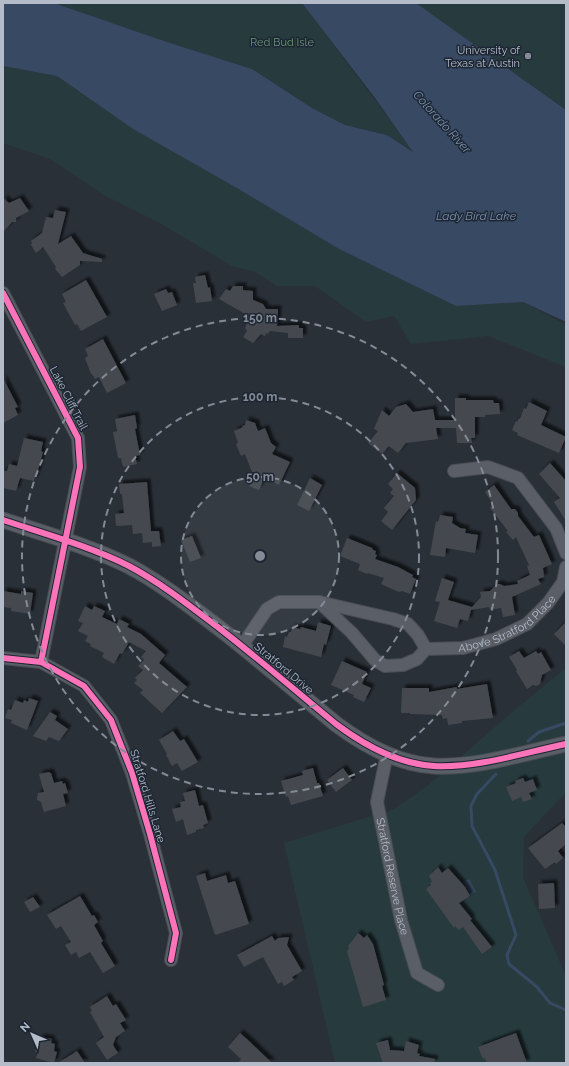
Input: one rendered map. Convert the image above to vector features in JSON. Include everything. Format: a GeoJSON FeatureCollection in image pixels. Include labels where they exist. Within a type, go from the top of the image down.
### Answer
{"type":"FeatureCollection","features":[{"type":"Feature","properties":{"kind":"street","name":"Lake Cliff Trail"},"geometry":{"type":"LineString","coordinates":[[3,293],[78,438],[80,466],[41,662]]}},
{"type":"Feature","properties":{"kind":"street"},"geometry":{"type":"LineString","coordinates":[[454,471],[488,467],[518,478],[556,528],[566,553]]}},
{"type":"Feature","properties":{"kind":"street","name":"Stratford Drive"},"geometry":{"type":"LineString","coordinates":[[3,520],[66,540],[129,566],[176,595],[242,646],[342,728],[370,746],[387,754],[432,766],[457,766],[478,763],[566,744]]}},
{"type":"Feature","properties":{"kind":"street","name":"Above Stratford Place"},"geometry":{"type":"LineString","coordinates":[[426,649],[463,648],[496,639],[526,624],[548,603],[563,582],[566,567]]}},
{"type":"Feature","properties":{"kind":"street"},"geometry":{"type":"LineString","coordinates":[[242,646],[267,609],[279,602],[319,602],[360,613],[393,619],[408,624],[418,634],[426,649],[417,659],[403,665],[385,666],[375,660],[352,633],[319,602]]}},
{"type":"Feature","properties":{"kind":"street","name":"Stratford Hills Lane"},"geometry":{"type":"LineString","coordinates":[[3,658],[41,662],[84,686],[111,720],[132,773],[176,933],[171,960]]}},
{"type":"Feature","properties":{"kind":"street","name":"Stratford Reserve Place"},"geometry":{"type":"LineString","coordinates":[[387,754],[377,802],[395,896],[417,973],[438,985]]}},
{"type":"Feature","properties":{"kind":"green space","name":"Red Bud Isle"},"geometry":{"type":"Polygon","coordinates":[[[54,3],[302,3],[414,152],[387,135],[345,125],[312,108],[252,69],[164,41],[54,3]]]}},
{"type":"Feature","properties":{"kind":"green space","name":"University of Texas at Austin"},"geometry":{"type":"Polygon","coordinates":[[[416,3],[566,3],[566,110],[416,3]]]}},
{"type":"Feature","properties":{"kind":"green space"},"geometry":{"type":"Polygon","coordinates":[[[3,66],[57,76],[133,129],[235,187],[339,249],[456,306],[523,302],[566,325],[566,367],[488,336],[411,344],[394,316],[366,322],[315,286],[277,286],[255,272],[232,266],[158,222],[104,195],[50,159],[3,143],[3,66]]]}},
{"type":"Feature","properties":{"kind":"green space"},"geometry":{"type":"Polygon","coordinates":[[[566,668],[566,792],[524,837],[523,877],[566,976],[566,1063],[335,1063],[284,843],[394,809],[426,787],[517,708],[566,668]]]}},
{"type":"Feature","properties":{"kind":"water","name":"Lady Bird Lake"},"geometry":{"type":"Polygon","coordinates":[[[3,3],[54,3],[164,41],[252,69],[312,108],[345,125],[387,135],[413,152],[375,98],[302,3],[416,3],[566,110],[566,322],[523,302],[456,306],[339,249],[235,187],[133,129],[57,76],[3,66],[3,3]]]}},
{"type":"Feature","properties":{"kind":"water"},"geometry":{"type":"Polygon","coordinates":[[[469,879],[476,892],[470,895],[463,882],[469,879]]]}},
{"type":"Feature","properties":{"kind":"building"},"geometry":{"type":"Polygon","coordinates":[[[3,198],[9,203],[20,198],[29,211],[16,218],[16,222],[12,222],[3,232],[3,198]]]}},
{"type":"Feature","properties":{"kind":"building"},"geometry":{"type":"Polygon","coordinates":[[[55,210],[66,212],[58,244],[71,236],[83,253],[102,259],[102,262],[80,261],[80,265],[62,277],[55,269],[56,267],[43,247],[36,253],[31,245],[31,241],[42,233],[46,217],[53,218],[55,210]]]}},
{"type":"Feature","properties":{"kind":"building"},"geometry":{"type":"Polygon","coordinates":[[[205,275],[208,288],[210,287],[212,301],[196,303],[193,283],[196,283],[195,277],[205,275]]]}},
{"type":"Feature","properties":{"kind":"building"},"geometry":{"type":"Polygon","coordinates":[[[86,280],[107,317],[81,331],[77,324],[75,325],[63,303],[66,302],[62,294],[86,280]]]}},
{"type":"Feature","properties":{"kind":"building"},"geometry":{"type":"Polygon","coordinates":[[[233,286],[243,286],[243,290],[253,291],[253,300],[263,304],[266,309],[278,309],[277,326],[299,325],[299,328],[303,328],[303,338],[288,338],[288,333],[270,331],[268,334],[266,333],[265,336],[261,334],[253,343],[243,337],[247,331],[245,328],[247,324],[247,315],[219,299],[226,289],[230,291],[233,286]]]}},
{"type":"Feature","properties":{"kind":"building"},"geometry":{"type":"Polygon","coordinates":[[[166,289],[168,293],[172,292],[177,305],[162,311],[154,294],[166,289]]]}},
{"type":"Feature","properties":{"kind":"building"},"geometry":{"type":"Polygon","coordinates":[[[103,339],[126,383],[107,393],[99,377],[95,379],[91,374],[85,358],[88,356],[85,349],[103,339]]]}},
{"type":"Feature","properties":{"kind":"building"},"geometry":{"type":"Polygon","coordinates":[[[3,378],[18,407],[15,408],[18,415],[3,423],[3,378]]]}},
{"type":"Feature","properties":{"kind":"building"},"geometry":{"type":"Polygon","coordinates":[[[455,398],[466,398],[466,400],[493,400],[494,403],[499,403],[500,414],[475,417],[475,438],[471,438],[472,443],[457,443],[456,428],[436,428],[438,439],[406,443],[398,453],[389,446],[382,454],[368,443],[378,431],[374,429],[382,410],[389,416],[396,407],[406,404],[413,412],[433,409],[435,420],[455,420],[455,398]]]}},
{"type":"Feature","properties":{"kind":"building"},"geometry":{"type":"Polygon","coordinates":[[[529,402],[547,411],[541,425],[566,437],[559,453],[517,435],[518,433],[512,430],[516,421],[517,422],[519,418],[520,419],[524,408],[526,409],[529,402]]]}},
{"type":"Feature","properties":{"kind":"building"},"geometry":{"type":"Polygon","coordinates":[[[135,415],[137,428],[135,429],[140,455],[135,456],[137,464],[123,467],[121,458],[118,458],[113,432],[117,431],[115,419],[135,415]]]}},
{"type":"Feature","properties":{"kind":"building"},"geometry":{"type":"Polygon","coordinates":[[[246,420],[255,423],[258,431],[265,428],[271,443],[276,447],[272,454],[290,462],[279,485],[264,478],[259,490],[249,486],[255,473],[252,472],[245,454],[241,456],[236,444],[238,443],[234,431],[243,427],[242,426],[245,425],[246,420]]]}},
{"type":"Feature","properties":{"kind":"building"},"geometry":{"type":"Polygon","coordinates":[[[24,438],[43,442],[41,451],[43,452],[37,474],[34,481],[20,478],[16,491],[3,488],[3,471],[7,471],[9,464],[17,466],[24,438]]]}},
{"type":"Feature","properties":{"kind":"building"},"geometry":{"type":"Polygon","coordinates":[[[550,463],[566,481],[566,521],[554,502],[560,498],[539,474],[550,463]]]}},
{"type":"Feature","properties":{"kind":"building"},"geometry":{"type":"Polygon","coordinates":[[[397,473],[415,488],[416,500],[392,530],[381,521],[388,512],[384,508],[394,496],[390,493],[393,489],[388,484],[397,473]]]}},
{"type":"Feature","properties":{"kind":"building"},"geometry":{"type":"Polygon","coordinates":[[[310,478],[322,485],[309,511],[297,505],[310,478]]]}},
{"type":"Feature","properties":{"kind":"building"},"geometry":{"type":"Polygon","coordinates":[[[147,482],[151,531],[159,531],[161,546],[152,547],[152,542],[143,543],[142,533],[133,534],[132,525],[116,526],[115,514],[124,513],[122,494],[120,494],[119,484],[147,482]]]}},
{"type":"Feature","properties":{"kind":"building"},"geometry":{"type":"Polygon","coordinates":[[[494,485],[511,509],[515,509],[518,516],[534,537],[539,535],[552,564],[543,568],[544,577],[538,579],[541,584],[512,597],[515,615],[503,617],[501,608],[490,610],[489,607],[471,610],[468,621],[460,619],[457,628],[434,621],[440,602],[435,601],[442,578],[454,582],[448,600],[472,607],[481,597],[480,592],[490,591],[497,584],[504,586],[518,584],[517,581],[530,575],[527,566],[529,565],[516,537],[513,540],[490,508],[494,505],[485,492],[494,485]]]}},
{"type":"Feature","properties":{"kind":"building"},"geometry":{"type":"Polygon","coordinates":[[[440,515],[453,517],[452,523],[460,528],[466,529],[465,533],[478,535],[475,553],[446,548],[445,557],[430,555],[436,521],[438,522],[440,515]]]}},
{"type":"Feature","properties":{"kind":"building"},"geometry":{"type":"Polygon","coordinates":[[[192,536],[201,558],[190,562],[181,540],[192,536]]]}},
{"type":"Feature","properties":{"kind":"building"},"geometry":{"type":"Polygon","coordinates":[[[347,538],[376,551],[375,554],[377,555],[375,559],[398,567],[413,575],[412,577],[416,579],[410,594],[402,591],[399,592],[381,584],[384,578],[358,570],[360,564],[340,556],[347,538]]]}},
{"type":"Feature","properties":{"kind":"building"},"geometry":{"type":"Polygon","coordinates":[[[3,591],[21,594],[21,591],[33,593],[30,614],[11,611],[11,608],[3,607],[3,591]]]}},
{"type":"Feature","properties":{"kind":"building"},"geometry":{"type":"Polygon","coordinates":[[[85,606],[92,610],[94,606],[105,611],[102,617],[117,624],[119,619],[129,624],[127,627],[141,634],[165,655],[159,663],[187,687],[162,713],[140,693],[143,690],[134,683],[137,680],[135,678],[143,670],[138,666],[144,660],[141,657],[146,651],[129,642],[122,654],[120,653],[114,664],[102,657],[104,653],[90,646],[91,644],[85,641],[88,636],[78,631],[83,623],[78,621],[85,606]]]}},
{"type":"Feature","properties":{"kind":"building"},"geometry":{"type":"Polygon","coordinates":[[[318,622],[331,626],[321,657],[283,647],[285,636],[287,637],[289,632],[291,632],[292,627],[300,629],[301,627],[316,631],[318,622]]]}},
{"type":"Feature","properties":{"kind":"building"},"geometry":{"type":"Polygon","coordinates":[[[566,622],[566,646],[554,634],[566,622]]]}},
{"type":"Feature","properties":{"kind":"building"},"geometry":{"type":"Polygon","coordinates":[[[519,651],[524,658],[536,651],[538,654],[541,652],[551,670],[542,675],[540,684],[536,686],[533,685],[527,689],[509,657],[519,651]]]}},
{"type":"Feature","properties":{"kind":"building"},"geometry":{"type":"Polygon","coordinates":[[[342,661],[367,672],[362,684],[371,688],[364,702],[353,697],[354,695],[331,685],[342,661]]]}},
{"type":"Feature","properties":{"kind":"building"},"geometry":{"type":"Polygon","coordinates":[[[487,684],[493,718],[462,721],[462,723],[448,725],[447,718],[443,719],[442,715],[401,713],[402,688],[429,688],[429,692],[487,684]]]}},
{"type":"Feature","properties":{"kind":"building"},"geometry":{"type":"Polygon","coordinates":[[[29,698],[38,701],[27,730],[11,723],[12,720],[5,718],[8,709],[11,710],[15,700],[23,703],[24,700],[28,702],[29,698]]]}},
{"type":"Feature","properties":{"kind":"building"},"geometry":{"type":"Polygon","coordinates":[[[50,712],[57,716],[55,720],[68,729],[59,741],[49,737],[46,741],[33,736],[50,712]]]}},
{"type":"Feature","properties":{"kind":"building"},"geometry":{"type":"Polygon","coordinates":[[[173,731],[180,741],[184,739],[198,762],[182,771],[177,763],[172,766],[159,740],[173,731]]]}},
{"type":"Feature","properties":{"kind":"building"},"geometry":{"type":"Polygon","coordinates":[[[313,768],[317,783],[319,783],[323,796],[291,805],[288,796],[286,797],[281,781],[303,775],[302,771],[313,768]]]}},
{"type":"Feature","properties":{"kind":"building"},"geometry":{"type":"Polygon","coordinates":[[[343,768],[352,780],[336,792],[327,780],[343,768]]]}},
{"type":"Feature","properties":{"kind":"building"},"geometry":{"type":"Polygon","coordinates":[[[51,773],[54,783],[62,781],[63,784],[65,783],[68,793],[63,794],[66,806],[44,812],[41,802],[37,800],[38,793],[44,792],[39,774],[51,773]]]}},
{"type":"Feature","properties":{"kind":"building"},"geometry":{"type":"Polygon","coordinates":[[[523,778],[525,782],[533,779],[537,790],[529,793],[532,799],[523,802],[521,797],[512,801],[506,787],[523,778]]]}},
{"type":"Feature","properties":{"kind":"building"},"geometry":{"type":"Polygon","coordinates":[[[195,790],[199,806],[203,805],[208,823],[203,825],[204,828],[187,835],[183,819],[176,822],[172,809],[181,807],[180,802],[185,801],[183,793],[195,790]]]}},
{"type":"Feature","properties":{"kind":"building"},"geometry":{"type":"Polygon","coordinates":[[[562,823],[566,827],[566,844],[558,851],[563,858],[556,864],[555,862],[545,869],[528,848],[562,823]]]}},
{"type":"Feature","properties":{"kind":"building"},"geometry":{"type":"Polygon","coordinates":[[[438,867],[442,873],[448,868],[465,887],[470,896],[459,903],[472,919],[470,920],[492,947],[482,954],[463,927],[459,930],[455,926],[454,928],[426,889],[431,885],[430,883],[432,881],[429,876],[438,867]]]}},
{"type":"Feature","properties":{"kind":"building"},"geometry":{"type":"Polygon","coordinates":[[[205,873],[207,881],[226,875],[228,883],[235,881],[249,924],[215,935],[196,876],[205,873]]]}},
{"type":"Feature","properties":{"kind":"building"},"geometry":{"type":"Polygon","coordinates":[[[554,883],[555,908],[539,909],[538,884],[554,883]]]}},
{"type":"Feature","properties":{"kind":"building"},"geometry":{"type":"Polygon","coordinates":[[[80,896],[92,916],[94,915],[98,922],[94,925],[103,941],[101,943],[115,966],[103,973],[90,952],[79,958],[76,952],[71,955],[65,945],[71,942],[61,926],[56,929],[47,915],[80,896]]]}},
{"type":"Feature","properties":{"kind":"building"},"geometry":{"type":"Polygon","coordinates":[[[33,897],[40,907],[30,912],[24,902],[33,897]]]}},
{"type":"Feature","properties":{"kind":"building"},"geometry":{"type":"Polygon","coordinates":[[[358,933],[364,938],[367,935],[373,944],[384,985],[382,986],[386,1000],[363,1007],[347,951],[349,949],[348,946],[358,933]]]}},
{"type":"Feature","properties":{"kind":"building"},"geometry":{"type":"Polygon","coordinates":[[[272,936],[275,941],[278,938],[289,937],[287,945],[302,971],[292,977],[294,980],[284,986],[282,982],[278,984],[263,957],[244,967],[237,955],[272,936]]]}},
{"type":"Feature","properties":{"kind":"building"},"geometry":{"type":"Polygon","coordinates":[[[107,996],[113,1006],[116,1004],[126,1020],[120,1023],[125,1031],[116,1037],[113,1045],[118,1053],[107,1060],[96,1043],[104,1037],[90,1012],[92,1011],[90,1007],[107,996]]]}},
{"type":"Feature","properties":{"kind":"building"},"geometry":{"type":"Polygon","coordinates":[[[240,1033],[272,1063],[238,1063],[241,1059],[228,1047],[240,1033]]]}},
{"type":"Feature","properties":{"kind":"building"},"geometry":{"type":"Polygon","coordinates":[[[516,1033],[527,1063],[487,1063],[485,1058],[483,1059],[478,1047],[516,1033]]]}},
{"type":"Feature","properties":{"kind":"building"},"geometry":{"type":"Polygon","coordinates":[[[40,1037],[52,1039],[51,1043],[55,1044],[54,1051],[57,1052],[54,1063],[36,1058],[38,1052],[35,1052],[38,1039],[40,1040],[40,1037]]]}},
{"type":"Feature","properties":{"kind":"building"},"geometry":{"type":"Polygon","coordinates":[[[388,1040],[390,1050],[404,1051],[406,1041],[419,1045],[417,1053],[420,1054],[419,1056],[435,1059],[434,1063],[383,1063],[376,1043],[388,1040]]]}},
{"type":"Feature","properties":{"kind":"building"},"geometry":{"type":"Polygon","coordinates":[[[77,1051],[85,1063],[58,1063],[77,1051]]]}},
{"type":"Feature","properties":{"kind":"waterway"},"geometry":{"type":"LineString","coordinates":[[528,741],[539,732],[566,723]]}},
{"type":"Feature","properties":{"kind":"waterway"},"geometry":{"type":"LineString","coordinates":[[496,774],[477,794],[471,806],[472,826],[495,870],[516,935],[507,955],[509,964],[537,987],[550,1003],[566,1010]]}},
{"type":"Feature","properties":{"kind":"cycle path"},"geometry":{"type":"LineString","coordinates":[[3,293],[78,438],[80,467],[41,662]]}},
{"type":"Feature","properties":{"kind":"cycle path"},"geometry":{"type":"LineString","coordinates":[[3,520],[98,552],[141,573],[175,595],[219,628],[336,724],[370,746],[407,762],[434,766],[467,765],[566,744]]}},
{"type":"Feature","properties":{"kind":"cycle path"},"geometry":{"type":"LineString","coordinates":[[3,658],[41,662],[84,686],[111,720],[132,773],[176,933],[171,960]]}},
{"type":"Feature","properties":{"kind":"place","name":"University of Texas at Austin"},"geometry":{"type":"Point","coordinates":[528,56]}},
{"type":"Feature","properties":{"kind":"water label","name":"Colorado River"},"geometry":{"type":"Point","coordinates":[442,122]}}]}
